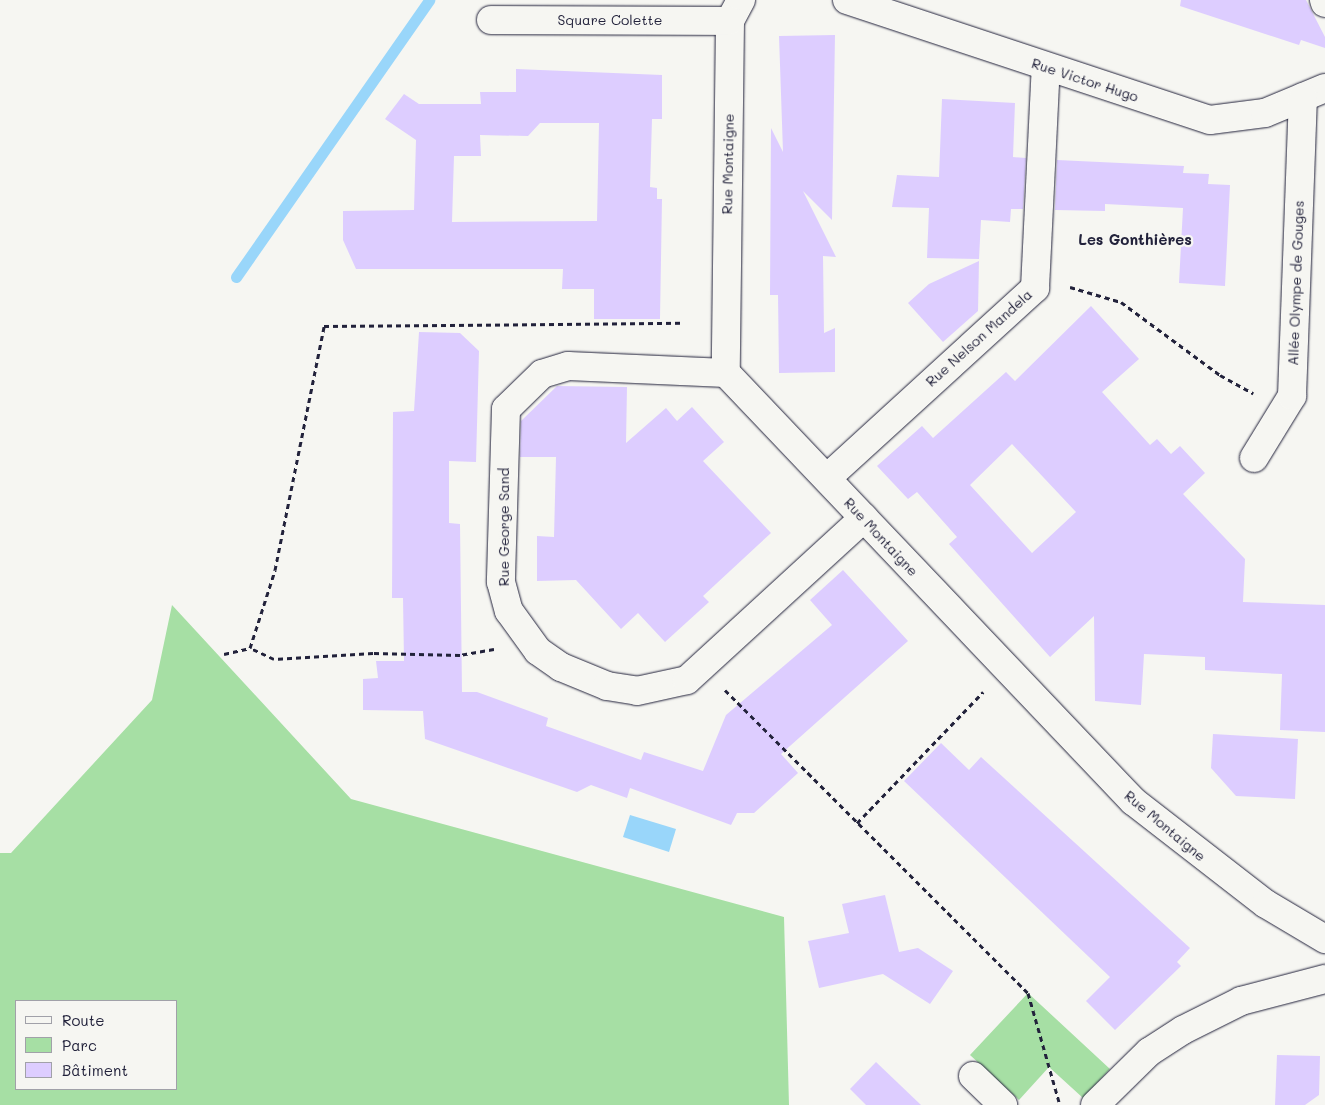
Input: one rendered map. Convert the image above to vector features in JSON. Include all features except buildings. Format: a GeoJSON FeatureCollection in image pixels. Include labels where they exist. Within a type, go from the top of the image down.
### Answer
{"type":"FeatureCollection","features":[{"type":"Feature","properties":{"kind":"street","name":"Rue Victor Hugo"},"geometry":{"type":"LineString","coordinates":[[847,0],[1210,120],[1265,113],[1314,92]]}},
{"type":"Feature","properties":{"kind":"street","name":"Square Colette"},"geometry":{"type":"LineString","coordinates":[[491,20],[736,11]]}},
{"type":"Feature","properties":{"kind":"street","name":"Rue Montaigne"},"geometry":{"type":"LineString","coordinates":[[736,11],[726,373],[827,478],[1004,669],[1133,801],[1266,904],[1325,939]]}},
{"type":"Feature","properties":{"kind":"street","name":"Rue Nelson Mandela"},"geometry":{"type":"LineString","coordinates":[[827,478],[1035,288],[1046,67]]}},
{"type":"Feature","properties":{"kind":"street","name":"Allée Olympe de Gouges"},"geometry":{"type":"LineString","coordinates":[[1254,458],[1292,396],[1314,92]]}},
{"type":"Feature","properties":{"kind":"street","name":"Rue George Sand"},"geometry":{"type":"LineString","coordinates":[[726,373],[568,366],[542,374],[506,410],[501,582],[509,611],[522,632],[538,651],[561,667],[607,686],[637,691],[661,689],[704,669],[864,518]]}},
{"type":"Feature","properties":{"kind":"street"},"geometry":{"type":"LineString","coordinates":[[1095,1105],[1149,1052],[1183,1030],[1242,1001],[1325,980]]}},
{"type":"Feature","properties":{"kind":"street"},"geometry":{"type":"LineString","coordinates":[[973,1076],[1003,1105]]}},
{"type":"Feature","properties":{"kind":"path"},"geometry":{"type":"LineString","coordinates":[[1035,288],[1075,287],[1121,302],[1220,375],[1254,393],[1292,396]]}},
{"type":"Feature","properties":{"kind":"path"},"geometry":{"type":"LineString","coordinates":[[250,648],[274,570],[324,326],[683,323]]}},
{"type":"Feature","properties":{"kind":"path"},"geometry":{"type":"LineString","coordinates":[[224,654],[250,648],[274,659],[373,653],[486,654],[522,632]]}},
{"type":"Feature","properties":{"kind":"path"},"geometry":{"type":"LineString","coordinates":[[704,669],[1028,993],[1060,1105]]}},
{"type":"Feature","properties":{"kind":"path"},"geometry":{"type":"LineString","coordinates":[[857,823],[1004,669]]}},
{"type":"Feature","properties":{"kind":"green space"},"geometry":{"type":"Polygon","coordinates":[[[172,605],[351,799],[784,917],[789,1105],[0,1105],[0,853],[11,853],[152,700],[172,605]]]}},
{"type":"Feature","properties":{"kind":"green space"},"geometry":{"type":"Polygon","coordinates":[[[1028,993],[1110,1069],[1083,1098],[1049,1067],[1019,1100],[970,1055],[1028,993]]]}},
{"type":"Feature","properties":{"kind":"water"},"geometry":{"type":"Polygon","coordinates":[[[630,815],[676,829],[669,852],[623,837],[630,815]]]}},
{"type":"Feature","properties":{"kind":"waterway"},"geometry":{"type":"LineString","coordinates":[[236,277],[429,0]]}},
{"type":"Feature","properties":{"kind":"district","name":"Les Gonthières"},"geometry":{"type":"Point","coordinates":[1135,240]}}]}
